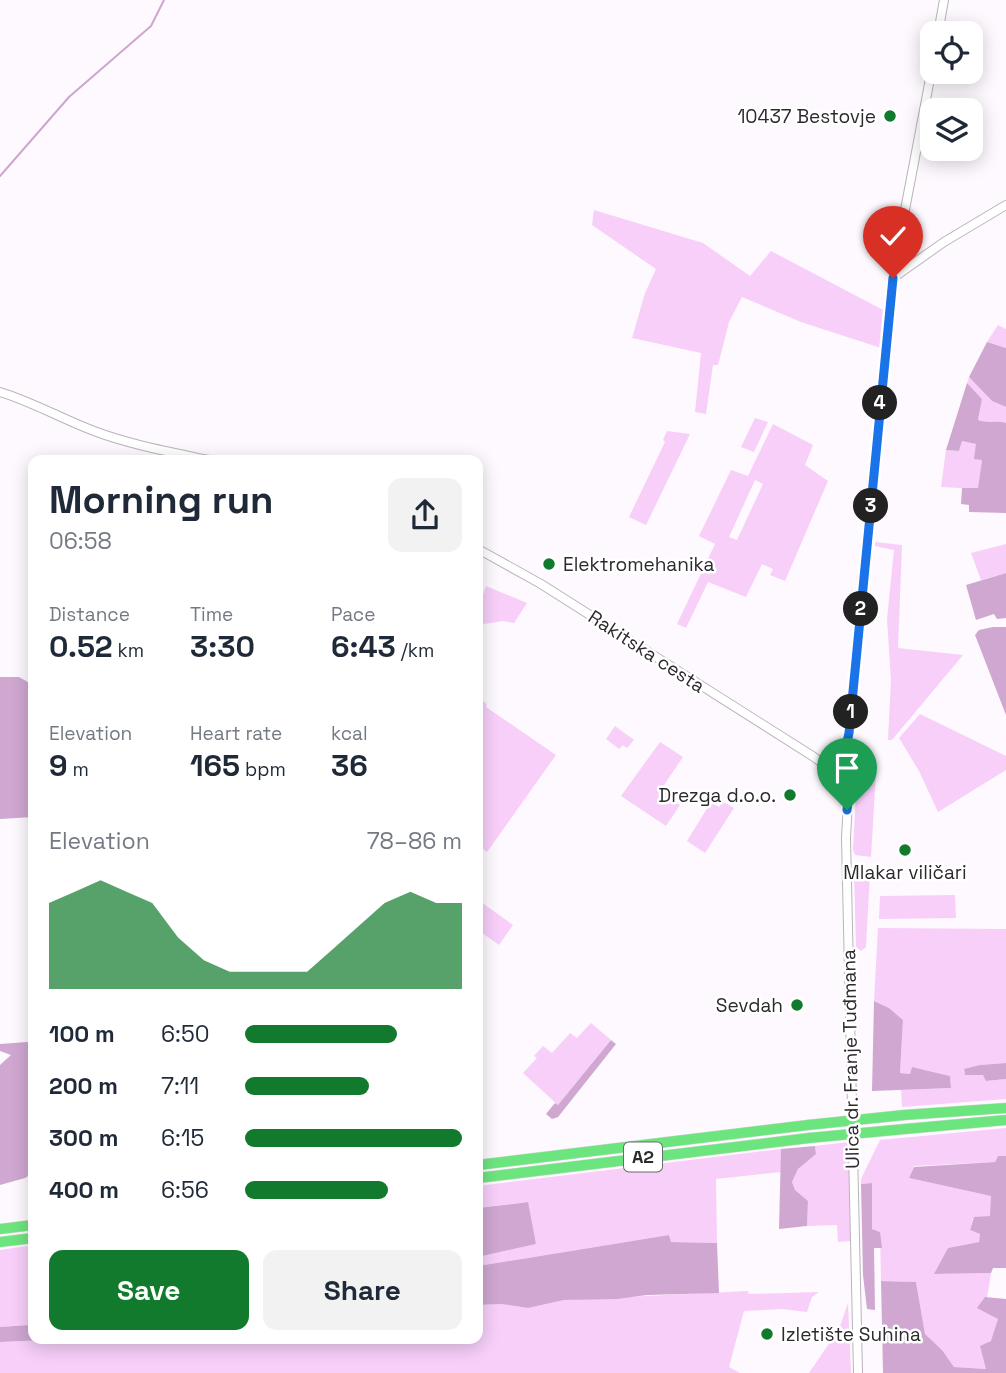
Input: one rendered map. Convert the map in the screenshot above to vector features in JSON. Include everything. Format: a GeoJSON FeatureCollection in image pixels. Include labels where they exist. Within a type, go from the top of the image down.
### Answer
{"type":"FeatureCollection","features":[{"type":"Feature","properties":{"kind":"highway","name":"A2"},"geometry":{"type":"LineString","coordinates":[[483,1164],[808,1125],[1006,1108]]}},
{"type":"Feature","properties":{"kind":"highway","name":"A2"},"geometry":{"type":"LineString","coordinates":[[483,1177],[809,1138],[1006,1120]]}},
{"type":"Feature","properties":{"kind":"highway"},"geometry":{"type":"LineString","coordinates":[[0,1229],[28,1226]]}},
{"type":"Feature","properties":{"kind":"highway"},"geometry":{"type":"LineString","coordinates":[[0,1242],[28,1239]]}},
{"type":"Feature","properties":{"kind":"main road"},"geometry":{"type":"LineString","coordinates":[[940,21],[944,0]]}},
{"type":"Feature","properties":{"kind":"main road"},"geometry":{"type":"LineString","coordinates":[[849,733],[861,773],[854,783],[840,779],[841,763],[849,733],[893,278],[929,84]]}},
{"type":"Feature","properties":{"kind":"main road"},"geometry":{"type":"LineString","coordinates":[[893,278],[934,248],[1006,205]]}},
{"type":"Feature","properties":{"kind":"main road"},"geometry":{"type":"LineString","coordinates":[[0,392],[26,400],[124,441],[187,455]]}},
{"type":"Feature","properties":{"kind":"main road","name":"Rakitska cesta"},"geometry":{"type":"LineString","coordinates":[[483,552],[541,584],[814,757],[840,779]]}},
{"type":"Feature","properties":{"kind":"main road","name":"Rakitska cesta"},"geometry":{"type":"LineString","coordinates":[[814,757],[841,763]]}},
{"type":"Feature","properties":{"kind":"main road"},"geometry":{"type":"LineString","coordinates":[[841,763],[849,760],[856,762]]}},
{"type":"Feature","properties":{"kind":"main road","name":"Ulica dr. Franje Tuđmana"},"geometry":{"type":"LineString","coordinates":[[840,779],[848,801]]}},
{"type":"Feature","properties":{"kind":"main road","name":"Ulica dr. Franje Tuđmana"},"geometry":{"type":"LineString","coordinates":[[854,783],[848,801],[846,862],[858,1373]]}},
{"type":"Feature","properties":{"kind":"shaded area"},"geometry":{"type":"Polygon","coordinates":[[[594,210],[703,243],[750,276],[771,251],[885,311],[881,348],[801,322],[742,297],[729,322],[718,365],[713,365],[706,414],[695,412],[701,353],[632,338],[645,293],[656,269],[592,225],[594,210]]]}},
{"type":"Feature","properties":{"kind":"shaded area"},"geometry":{"type":"Polygon","coordinates":[[[998,325],[1006,329],[1006,348],[987,342],[998,325]]]}},
{"type":"Feature","properties":{"kind":"shaded area"},"geometry":{"type":"Polygon","coordinates":[[[987,342],[1006,348],[1006,407],[992,401],[969,377],[987,342]]]}},
{"type":"Feature","properties":{"kind":"shaded area"},"geometry":{"type":"Polygon","coordinates":[[[969,377],[992,401],[1006,407],[1006,423],[978,420],[982,399],[967,383],[969,377]]]}},
{"type":"Feature","properties":{"kind":"shaded area"},"geometry":{"type":"Polygon","coordinates":[[[967,383],[982,399],[978,420],[1006,423],[1006,513],[969,512],[969,505],[961,504],[962,488],[978,488],[982,460],[974,459],[976,444],[962,441],[959,451],[946,450],[967,383]]]}},
{"type":"Feature","properties":{"kind":"shaded area"},"geometry":{"type":"Polygon","coordinates":[[[755,418],[768,422],[754,452],[741,447],[755,418]]]}},
{"type":"Feature","properties":{"kind":"shaded area"},"geometry":{"type":"Polygon","coordinates":[[[773,424],[813,445],[805,465],[828,481],[785,581],[770,575],[773,569],[762,564],[746,597],[708,582],[686,628],[677,624],[715,544],[699,536],[731,470],[748,476],[773,424]],[[755,480],[729,537],[737,540],[763,484],[755,480]]]}},
{"type":"Feature","properties":{"kind":"shaded area"},"geometry":{"type":"Polygon","coordinates":[[[667,431],[690,434],[646,525],[629,517],[665,442],[663,440],[667,431]]]}},
{"type":"Feature","properties":{"kind":"shaded area"},"geometry":{"type":"Polygon","coordinates":[[[962,441],[977,444],[982,460],[978,489],[941,487],[946,450],[959,451],[962,441]]]}},
{"type":"Feature","properties":{"kind":"shaded area"},"geometry":{"type":"Polygon","coordinates":[[[875,542],[902,545],[898,648],[963,655],[892,740],[888,740],[891,680],[887,619],[894,550],[875,546],[875,542]]]}},
{"type":"Feature","properties":{"kind":"shaded area"},"geometry":{"type":"Polygon","coordinates":[[[1006,544],[1006,573],[981,580],[971,553],[1006,544]]]}},
{"type":"Feature","properties":{"kind":"shaded area"},"geometry":{"type":"Polygon","coordinates":[[[1006,573],[1006,618],[997,619],[994,614],[976,620],[966,585],[1006,573]]]}},
{"type":"Feature","properties":{"kind":"shaded area"},"geometry":{"type":"Polygon","coordinates":[[[486,586],[527,603],[514,623],[503,621],[483,624],[483,595],[486,586]]]}},
{"type":"Feature","properties":{"kind":"shaded area"},"geometry":{"type":"Polygon","coordinates":[[[1006,627],[1006,715],[975,635],[979,630],[1006,627]]]}},
{"type":"Feature","properties":{"kind":"shaded area"},"geometry":{"type":"Polygon","coordinates":[[[0,677],[19,677],[28,682],[28,817],[0,819],[0,677]]]}},
{"type":"Feature","properties":{"kind":"shaded area"},"geometry":{"type":"Polygon","coordinates":[[[483,701],[487,704],[486,707],[556,755],[487,852],[483,849],[483,701]]]}},
{"type":"Feature","properties":{"kind":"shaded area"},"geometry":{"type":"Polygon","coordinates":[[[920,714],[1006,756],[1006,770],[938,812],[919,771],[899,738],[920,714]]]}},
{"type":"Feature","properties":{"kind":"shaded area"},"geometry":{"type":"Polygon","coordinates":[[[615,726],[634,740],[627,748],[623,745],[619,749],[606,739],[615,726]]]}},
{"type":"Feature","properties":{"kind":"shaded area"},"geometry":{"type":"Polygon","coordinates":[[[660,742],[683,757],[664,785],[669,789],[665,796],[680,805],[666,826],[621,796],[660,742]]]}},
{"type":"Feature","properties":{"kind":"shaded area"},"geometry":{"type":"Polygon","coordinates":[[[876,773],[871,857],[855,855],[856,792],[876,773]]]}},
{"type":"Feature","properties":{"kind":"shaded area"},"geometry":{"type":"Polygon","coordinates":[[[711,802],[719,807],[723,802],[734,808],[705,853],[687,841],[711,802]]]}},
{"type":"Feature","properties":{"kind":"shaded area"},"geometry":{"type":"Polygon","coordinates":[[[857,870],[870,872],[866,947],[861,951],[856,947],[854,873],[857,870]]]}},
{"type":"Feature","properties":{"kind":"shaded area"},"geometry":{"type":"Polygon","coordinates":[[[955,895],[956,918],[879,919],[880,896],[955,895]]]}},
{"type":"Feature","properties":{"kind":"shaded area"},"geometry":{"type":"Polygon","coordinates":[[[483,904],[513,925],[499,945],[483,934],[483,904]]]}},
{"type":"Feature","properties":{"kind":"shaded area"},"geometry":{"type":"Polygon","coordinates":[[[878,928],[1006,929],[1006,1063],[980,1065],[964,1070],[965,1075],[984,1075],[986,1081],[1006,1079],[1006,1099],[902,1107],[901,1090],[951,1088],[950,1076],[912,1067],[910,1074],[900,1073],[903,1020],[889,1008],[874,1001],[878,928]]]}},
{"type":"Feature","properties":{"kind":"shaded area"},"geometry":{"type":"Polygon","coordinates":[[[874,1001],[889,1008],[903,1020],[900,1073],[910,1074],[912,1067],[950,1076],[951,1088],[872,1091],[874,1001]]]}},
{"type":"Feature","properties":{"kind":"shaded area"},"geometry":{"type":"Polygon","coordinates":[[[591,1023],[611,1040],[558,1105],[523,1073],[537,1058],[534,1056],[543,1046],[552,1053],[570,1033],[577,1038],[591,1023]]]}},
{"type":"Feature","properties":{"kind":"shaded area"},"geometry":{"type":"Polygon","coordinates":[[[611,1040],[616,1044],[558,1117],[552,1119],[546,1114],[555,1103],[558,1105],[611,1040]]]}},
{"type":"Feature","properties":{"kind":"shaded area"},"geometry":{"type":"Polygon","coordinates":[[[28,1042],[28,1176],[0,1185],[0,1065],[11,1055],[0,1051],[0,1044],[28,1042]]]}},
{"type":"Feature","properties":{"kind":"shaded area"},"geometry":{"type":"Polygon","coordinates":[[[1006,1063],[1006,1079],[986,1081],[983,1075],[965,1075],[964,1069],[1006,1063]]]}},
{"type":"Feature","properties":{"kind":"shaded area"},"geometry":{"type":"Polygon","coordinates":[[[1006,1128],[1006,1156],[998,1156],[995,1162],[914,1166],[909,1178],[991,1196],[991,1216],[973,1218],[970,1230],[980,1234],[979,1242],[948,1248],[935,1274],[991,1273],[987,1298],[998,1319],[986,1369],[954,1367],[942,1350],[925,1334],[916,1282],[881,1281],[880,1232],[872,1229],[872,1183],[861,1184],[861,1179],[880,1140],[1006,1128]]]}},
{"type":"Feature","properties":{"kind":"shaded area"},"geometry":{"type":"Polygon","coordinates":[[[849,1142],[851,1241],[838,1242],[837,1225],[807,1226],[808,1201],[795,1190],[792,1182],[798,1169],[816,1154],[815,1146],[849,1142]]]}},
{"type":"Feature","properties":{"kind":"shaded area"},"geometry":{"type":"Polygon","coordinates":[[[815,1146],[816,1154],[798,1169],[792,1182],[795,1190],[808,1201],[807,1226],[779,1229],[781,1149],[815,1146]]]}},
{"type":"Feature","properties":{"kind":"shaded area"},"geometry":{"type":"Polygon","coordinates":[[[781,1149],[781,1172],[716,1179],[717,1243],[670,1242],[669,1235],[483,1265],[483,1256],[536,1244],[527,1202],[483,1207],[483,1185],[781,1149]]]}},
{"type":"Feature","properties":{"kind":"shaded area"},"geometry":{"type":"Polygon","coordinates":[[[998,1156],[1006,1156],[1006,1268],[993,1268],[991,1273],[934,1274],[948,1248],[979,1242],[980,1234],[970,1230],[974,1217],[990,1216],[991,1196],[909,1178],[914,1167],[995,1162],[998,1156]]]}},
{"type":"Feature","properties":{"kind":"shaded area"},"geometry":{"type":"Polygon","coordinates":[[[872,1183],[872,1229],[880,1232],[882,1248],[874,1248],[875,1310],[867,1309],[863,1275],[861,1184],[872,1183]]]}},
{"type":"Feature","properties":{"kind":"shaded area"},"geometry":{"type":"Polygon","coordinates":[[[528,1202],[536,1244],[483,1256],[483,1207],[528,1202]]]}},
{"type":"Feature","properties":{"kind":"shaded area"},"geometry":{"type":"Polygon","coordinates":[[[669,1235],[671,1242],[717,1243],[719,1293],[564,1300],[528,1308],[483,1305],[483,1265],[669,1235]]]}},
{"type":"Feature","properties":{"kind":"shaded area"},"geometry":{"type":"Polygon","coordinates":[[[28,1246],[28,1325],[0,1327],[0,1250],[28,1246]]]}},
{"type":"Feature","properties":{"kind":"shaded area"},"geometry":{"type":"Polygon","coordinates":[[[881,1281],[916,1282],[925,1334],[942,1350],[954,1367],[986,1369],[980,1346],[991,1341],[998,1319],[977,1308],[985,1297],[1006,1299],[1006,1373],[883,1373],[881,1281]]]}},
{"type":"Feature","properties":{"kind":"shaded area"},"geometry":{"type":"Polygon","coordinates":[[[748,1291],[749,1294],[819,1292],[812,1297],[807,1312],[782,1309],[744,1311],[729,1367],[740,1373],[0,1373],[0,1342],[483,1344],[483,1305],[528,1308],[564,1300],[748,1291]]]}},
{"type":"Feature","properties":{"kind":"shaded area"},"geometry":{"type":"Polygon","coordinates":[[[848,1303],[851,1373],[809,1373],[839,1329],[848,1303]]]}},
{"type":"Feature","properties":{"kind":"shaded area"},"geometry":{"type":"Polygon","coordinates":[[[28,1325],[28,1341],[0,1342],[0,1327],[28,1325]]]}},
{"type":"Feature","properties":{"kind":"waterway"},"geometry":{"type":"LineString","coordinates":[[0,176],[69,97],[151,26],[164,0]]}},
{"type":"Feature","properties":{"kind":"place","name":"10437 Bestovje"},"geometry":{"type":"Point","coordinates":[890,116]}},
{"type":"Feature","properties":{"kind":"place","name":"Elektromehanika"},"geometry":{"type":"Point","coordinates":[549,564]}},
{"type":"Feature","properties":{"kind":"place","name":"Drezga d.o.o."},"geometry":{"type":"Point","coordinates":[790,795]}},
{"type":"Feature","properties":{"kind":"place","name":"Mlakar viličari"},"geometry":{"type":"Point","coordinates":[905,850]}},
{"type":"Feature","properties":{"kind":"place","name":"Sevdah"},"geometry":{"type":"Point","coordinates":[797,1005]}},
{"type":"Feature","properties":{"kind":"place","name":"Izletište Suhina"},"geometry":{"type":"Point","coordinates":[767,1334]}},
{"type":"Feature","properties":{"kind":"route"},"geometry":{"type":"LineString","coordinates":[[847,810],[848,801],[837,771],[844,756],[849,733],[893,278]]}}]}
